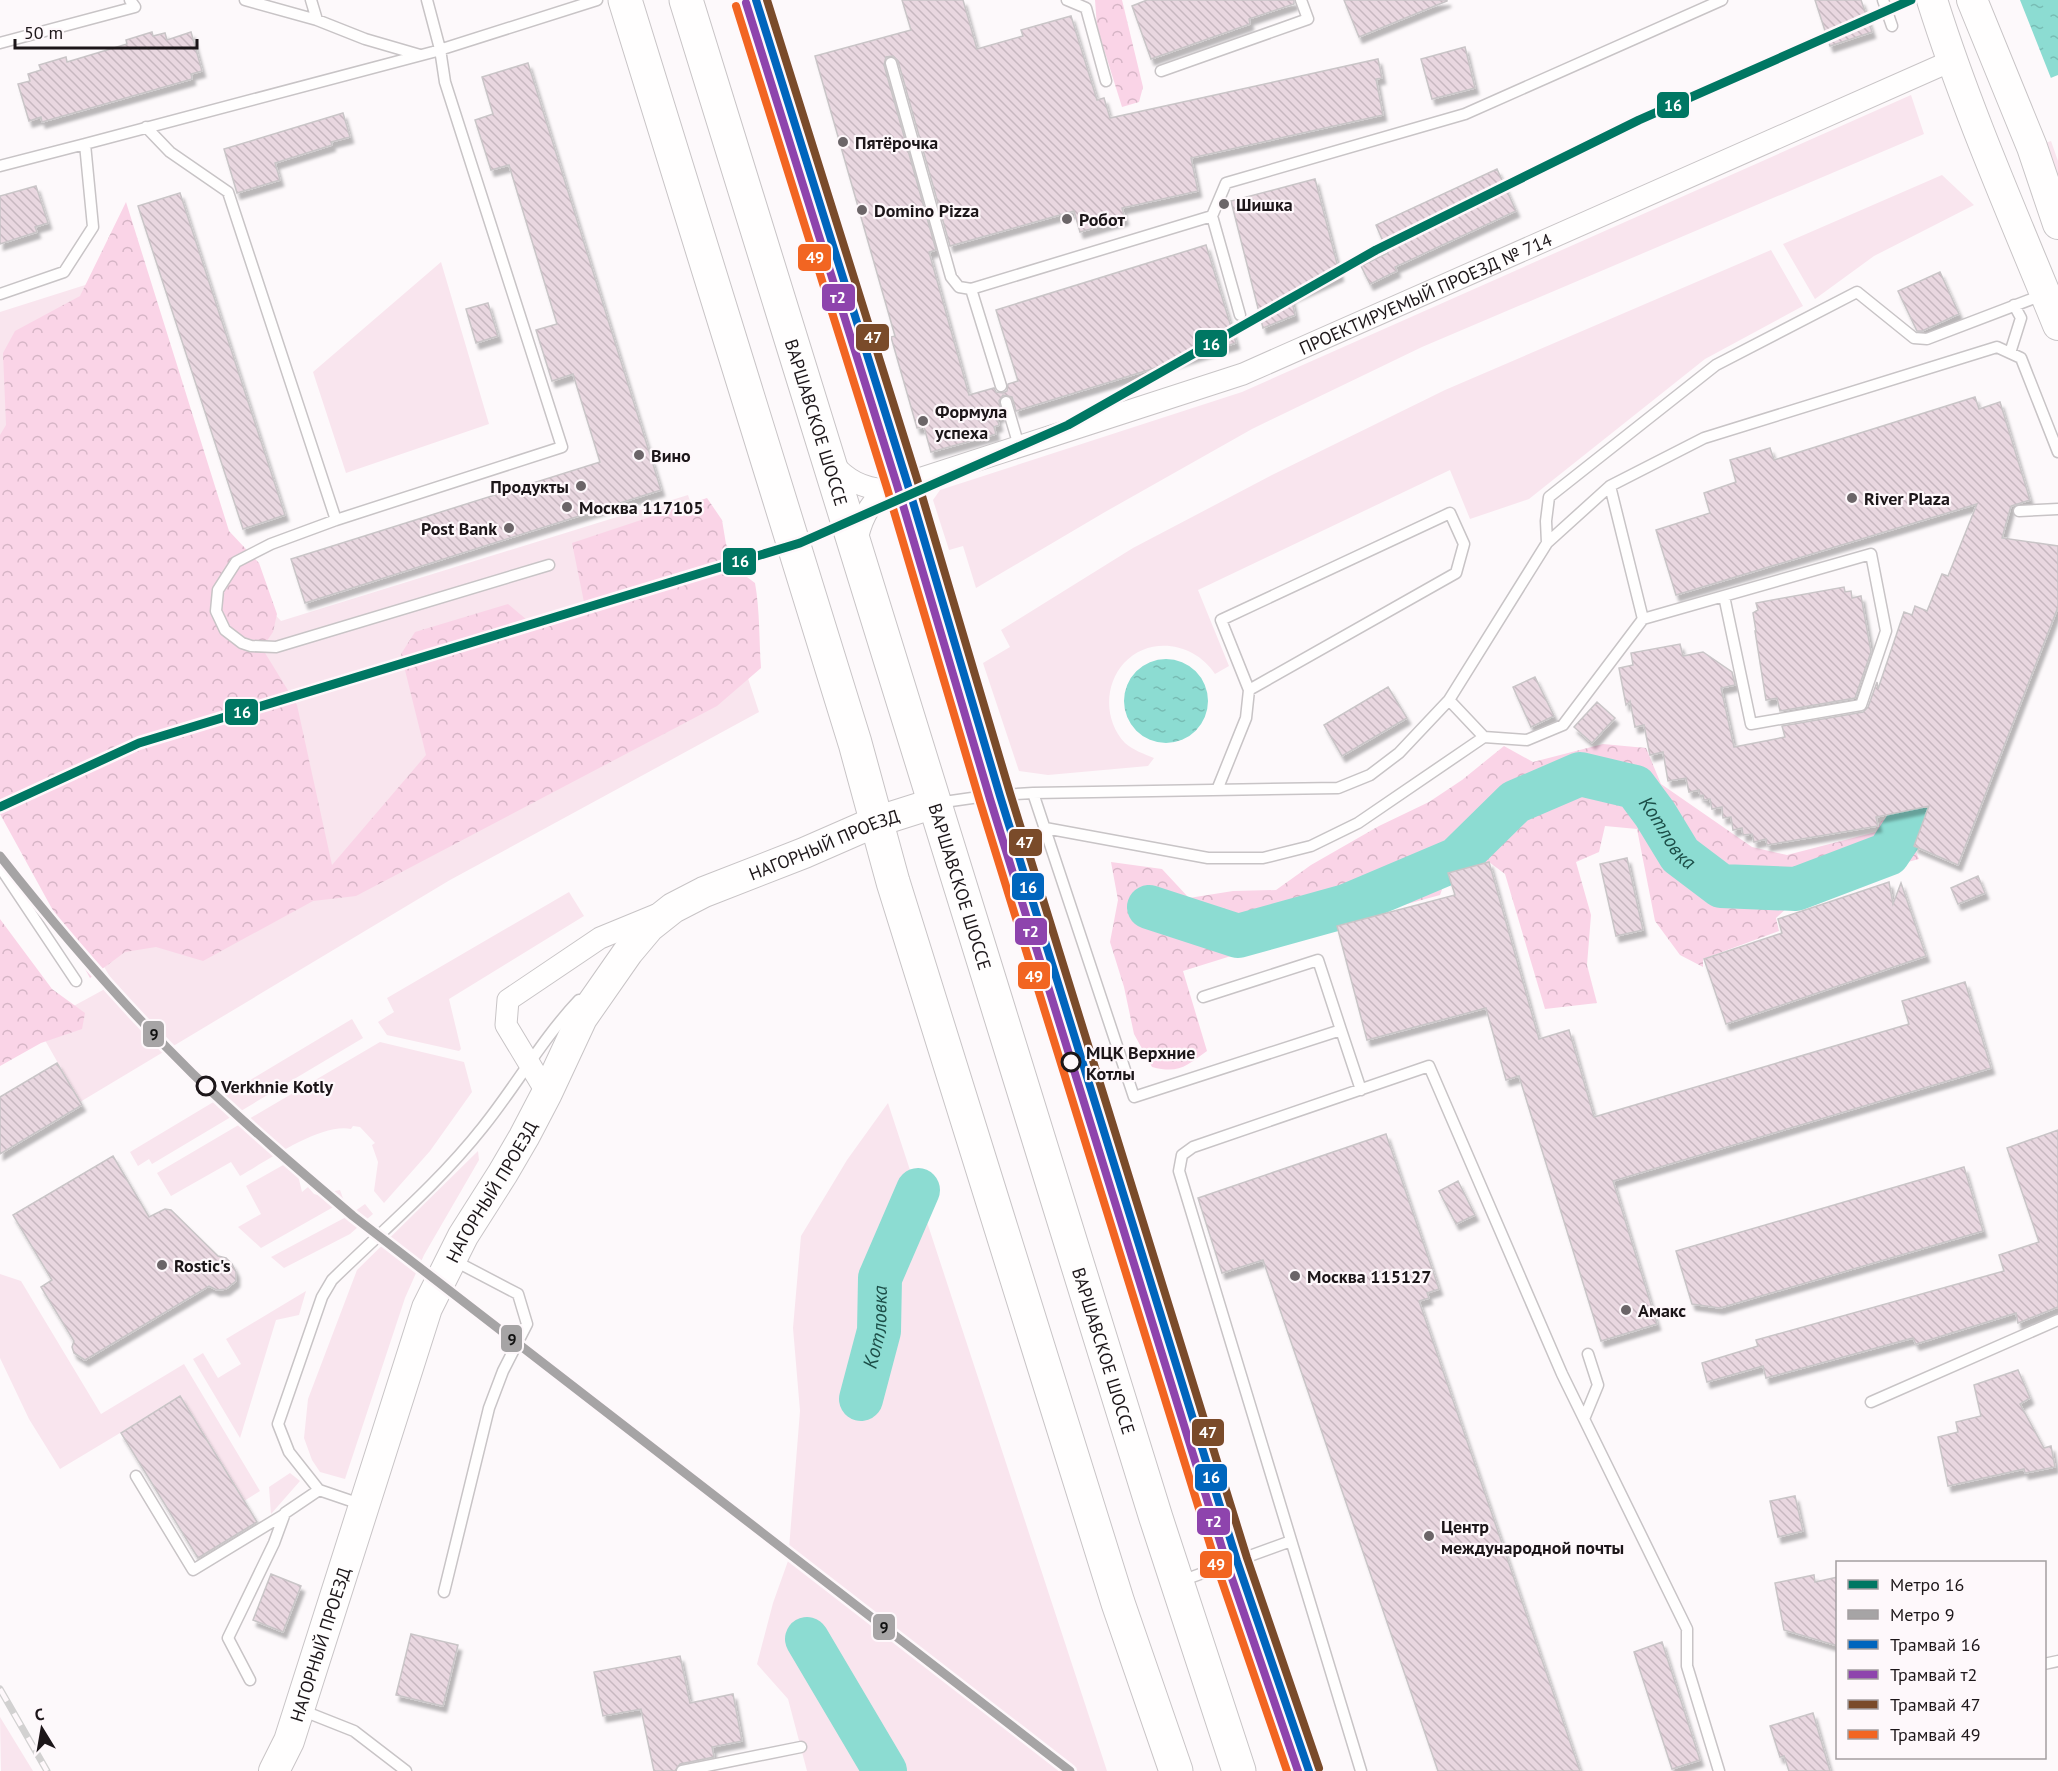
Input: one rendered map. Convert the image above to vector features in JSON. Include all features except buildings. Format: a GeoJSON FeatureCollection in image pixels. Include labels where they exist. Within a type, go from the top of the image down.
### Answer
{"type":"FeatureCollection","features":[{"type":"Feature","properties":{"kind":"main road"},"geometry":{"type":"LineString","coordinates":[[625,0],[855,743],[875,822],[1118,1603],[1176,1771]]}},
{"type":"Feature","properties":{"kind":"main road","name":"ВАРШАВСКОЕ ШОССЕ"},"geometry":{"type":"LineString","coordinates":[[686,0],[1176,1583],[1239,1771]]}},
{"type":"Feature","properties":{"kind":"street"},"geometry":{"type":"LineString","coordinates":[[1932,0],[1951,60],[1989,162],[2058,324]]}},
{"type":"Feature","properties":{"kind":"street"},"geometry":{"type":"LineString","coordinates":[[1972,0],[2032,147],[2058,224]]}},
{"type":"Feature","properties":{"kind":"street","name":"ПРОЕКТИРУЕМЫЙ ПРОЕЗД № 714"},"geometry":{"type":"LineString","coordinates":[[885,490],[1243,374],[1951,60]]}},
{"type":"Feature","properties":{"kind":"street"},"geometry":{"type":"LineString","coordinates":[[829,460],[843,475],[858,484],[885,490],[866,512],[855,546]]}},
{"type":"Feature","properties":{"kind":"street","name":"НАГОРНЫЙ ПРОЕЗД"},"geometry":{"type":"LineString","coordinates":[[274,1771],[290,1741],[427,1308],[463,1236],[503,1173],[547,1093],[582,1018],[628,952],[649,927],[673,908],[704,892],[875,822],[935,803]]}},
{"type":"Feature","properties":{"kind":"street"},"geometry":{"type":"LineString","coordinates":[[547,1093],[506,1025],[508,1000],[600,938],[673,908]]}},
{"type":"Feature","properties":{"kind":"lane"},"geometry":{"type":"LineString","coordinates":[[0,43],[135,7],[130,0]]}},
{"type":"Feature","properties":{"kind":"lane"},"geometry":{"type":"LineString","coordinates":[[245,0],[317,20],[365,39],[420,55]]}},
{"type":"Feature","properties":{"kind":"lane"},"geometry":{"type":"LineString","coordinates":[[311,0],[317,20]]}},
{"type":"Feature","properties":{"kind":"lane"},"geometry":{"type":"LineString","coordinates":[[427,0],[440,49],[445,82],[562,447],[336,520],[271,544],[236,562],[218,590],[216,611],[225,630],[242,643],[251,646],[276,647],[549,565]]}},
{"type":"Feature","properties":{"kind":"lane"},"geometry":{"type":"LineString","coordinates":[[0,166],[420,55],[597,0]]}},
{"type":"Feature","properties":{"kind":"lane"},"geometry":{"type":"LineString","coordinates":[[1067,0],[1086,8],[1106,81]]}},
{"type":"Feature","properties":{"kind":"lane"},"geometry":{"type":"LineString","coordinates":[[1161,71],[1308,19],[1301,0]]}},
{"type":"Feature","properties":{"kind":"lane"},"geometry":{"type":"LineString","coordinates":[[1240,315],[1212,216],[1226,183],[1464,114],[1722,0]]}},
{"type":"Feature","properties":{"kind":"lane"},"geometry":{"type":"LineString","coordinates":[[1883,0],[1892,26]]}},
{"type":"Feature","properties":{"kind":"lane"},"geometry":{"type":"LineString","coordinates":[[891,63],[951,277],[959,287],[971,289],[1212,216]]}},
{"type":"Feature","properties":{"kind":"lane"},"geometry":{"type":"LineString","coordinates":[[146,127],[170,152],[228,192],[336,520]]}},
{"type":"Feature","properties":{"kind":"lane"},"geometry":{"type":"LineString","coordinates":[[0,294],[64,272],[93,227],[85,144]]}},
{"type":"Feature","properties":{"kind":"lane"},"geometry":{"type":"LineString","coordinates":[[971,289],[1001,386]]}},
{"type":"Feature","properties":{"kind":"lane"},"geometry":{"type":"LineString","coordinates":[[1548,543],[1546,521],[1549,497],[1716,365],[1857,292],[1914,338],[1927,339],[2046,294]]}},
{"type":"Feature","properties":{"kind":"lane"},"geometry":{"type":"LineString","coordinates":[[2010,353],[2021,318],[2014,305]]}},
{"type":"Feature","properties":{"kind":"lane"},"geometry":{"type":"LineString","coordinates":[[935,803],[986,796],[1033,794],[1338,788],[1370,775],[1399,753],[1449,700],[1548,543],[1610,486],[1704,438],[1997,347],[2021,358],[2058,452]]}},
{"type":"Feature","properties":{"kind":"lane"},"geometry":{"type":"LineString","coordinates":[[1006,402],[1019,446]]}},
{"type":"Feature","properties":{"kind":"lane"},"geometry":{"type":"LineString","coordinates":[[1610,486],[1643,619]]}},
{"type":"Feature","properties":{"kind":"lane"},"geometry":{"type":"LineString","coordinates":[[2019,512],[2058,509]]}},
{"type":"Feature","properties":{"kind":"lane"},"geometry":{"type":"LineString","coordinates":[[1217,790],[1246,718],[1249,690],[1221,620],[1450,513],[1464,544],[1456,573],[1249,690]]}},
{"type":"Feature","properties":{"kind":"lane"},"geometry":{"type":"LineString","coordinates":[[1045,828],[1208,858],[1263,858],[1311,846],[1358,823],[1484,737],[1527,740],[1563,725],[1643,619],[1871,554],[1886,631],[1861,705],[1751,724],[1724,596]]}},
{"type":"Feature","properties":{"kind":"lane"},"geometry":{"type":"LineString","coordinates":[[1449,700],[1484,737]]}},
{"type":"Feature","properties":{"kind":"lane"},"geometry":{"type":"LineString","coordinates":[[1033,794],[1134,1096],[1341,1030]]}},
{"type":"Feature","properties":{"kind":"lane"},"geometry":{"type":"LineString","coordinates":[[0,867],[76,981]]}},
{"type":"Feature","properties":{"kind":"lane"},"geometry":{"type":"LineString","coordinates":[[1203,997],[1318,960],[1361,1090]]}},
{"type":"Feature","properties":{"kind":"lane"},"geometry":{"type":"LineString","coordinates":[[364,1505],[319,1490],[290,1452],[278,1424],[322,1297],[332,1280],[428,1191],[483,1127],[562,1018],[588,991],[608,981]]}},
{"type":"Feature","properties":{"kind":"lane"},"geometry":{"type":"LineString","coordinates":[[1361,1771],[1179,1171],[1182,1155],[1193,1147],[1429,1066],[1562,1374],[1687,1629],[1687,1666],[1719,1771]]}},
{"type":"Feature","properties":{"kind":"lane"},"geometry":{"type":"LineString","coordinates":[[444,1592],[489,1408],[503,1371],[527,1324],[518,1294],[451,1259]]}},
{"type":"Feature","properties":{"kind":"lane"},"geometry":{"type":"LineString","coordinates":[[1871,1402],[2058,1320]]}},
{"type":"Feature","properties":{"kind":"lane"},"geometry":{"type":"LineString","coordinates":[[1584,1419],[1598,1385],[1588,1354]]}},
{"type":"Feature","properties":{"kind":"lane"},"geometry":{"type":"LineString","coordinates":[[136,1476],[193,1570],[285,1514],[319,1490]]}},
{"type":"Feature","properties":{"kind":"lane"},"geometry":{"type":"LineString","coordinates":[[250,1680],[228,1638],[274,1543],[285,1514]]}},
{"type":"Feature","properties":{"kind":"lane"},"geometry":{"type":"LineString","coordinates":[[1176,1583],[1291,1541]]}},
{"type":"Feature","properties":{"kind":"lane"},"geometry":{"type":"LineString","coordinates":[[300,1710],[354,1731],[406,1771]]}},
{"type":"Feature","properties":{"kind":"lane"},"geometry":{"type":"LineString","coordinates":[[681,1771],[801,1747]]}},
{"type":"Feature","properties":{"kind":"shaded area"},"geometry":{"type":"Polygon","coordinates":[[[1911,95],[1924,134],[1422,347],[1252,429],[976,588],[963,546],[949,550],[933,500],[940,490],[1242,392],[1911,95]]]}},
{"type":"Feature","properties":{"kind":"shaded area"},"geometry":{"type":"Polygon","coordinates":[[[2051,141],[2058,161],[2058,200],[2039,145],[2051,141]]]}},
{"type":"Feature","properties":{"kind":"shaded area"},"geometry":{"type":"Polygon","coordinates":[[[1942,175],[1974,205],[1874,256],[1815,299],[1783,244],[1942,175]]]}},
{"type":"Feature","properties":{"kind":"shaded area"},"geometry":{"type":"Polygon","coordinates":[[[1771,250],[1803,306],[1705,359],[1529,499],[1470,519],[1450,470],[1198,590],[1229,666],[1215,674],[1197,656],[1185,650],[1172,646],[1147,648],[1124,663],[1117,672],[1110,692],[1110,714],[1118,734],[1135,750],[1154,758],[1148,766],[1048,775],[1019,771],[983,663],[1010,647],[1001,630],[1133,548],[1274,474],[1445,390],[1771,250]]]}},
{"type":"Feature","properties":{"kind":"shaded area"},"geometry":{"type":"Polygon","coordinates":[[[441,262],[489,424],[346,473],[313,372],[441,262]]]}},
{"type":"Feature","properties":{"kind":"shaded area"},"geometry":{"type":"Polygon","coordinates":[[[123,273],[217,552],[281,621],[688,495],[759,712],[450,880],[80,1102],[37,1026],[114,984],[0,786],[0,312],[123,273]]]}},
{"type":"Feature","properties":{"kind":"shaded area"},"geometry":{"type":"Polygon","coordinates":[[[569,892],[584,916],[449,999],[461,1049],[459,1051],[387,1035],[378,1022],[394,1012],[387,998],[569,892]]]}},
{"type":"Feature","properties":{"kind":"shaded area"},"geometry":{"type":"Polygon","coordinates":[[[352,1019],[363,1038],[152,1164],[149,1159],[138,1166],[130,1152],[352,1019]]]}},
{"type":"Feature","properties":{"kind":"shaded area"},"geometry":{"type":"Polygon","coordinates":[[[380,1042],[464,1062],[472,1092],[430,1151],[384,1203],[374,1191],[378,1162],[372,1145],[375,1143],[360,1127],[353,1126],[351,1129],[338,1129],[309,1137],[240,1176],[231,1162],[171,1196],[157,1173],[380,1042]]]}},
{"type":"Feature","properties":{"kind":"shaded area"},"geometry":{"type":"Polygon","coordinates":[[[888,1103],[1107,1771],[807,1771],[788,1699],[757,1664],[773,1603],[788,1561],[800,1411],[793,1328],[801,1236],[847,1160],[888,1103]]]}},
{"type":"Feature","properties":{"kind":"shaded area"},"geometry":{"type":"Polygon","coordinates":[[[478,1151],[479,1160],[424,1255],[405,1298],[345,1479],[320,1472],[312,1460],[304,1438],[308,1399],[357,1270],[478,1151]]]}},
{"type":"Feature","properties":{"kind":"shaded area"},"geometry":{"type":"Polygon","coordinates":[[[285,1164],[289,1170],[297,1171],[302,1192],[308,1187],[314,1194],[328,1198],[329,1192],[340,1190],[344,1201],[261,1248],[238,1227],[261,1214],[246,1186],[285,1164]]]}},
{"type":"Feature","properties":{"kind":"shaded area"},"geometry":{"type":"Polygon","coordinates":[[[365,1204],[373,1214],[350,1234],[284,1268],[271,1257],[348,1216],[365,1204]]]}},
{"type":"Feature","properties":{"kind":"shaded area"},"geometry":{"type":"Polygon","coordinates":[[[0,1274],[21,1281],[101,1414],[184,1364],[260,1491],[244,1501],[180,1397],[60,1469],[29,1419],[0,1358],[0,1274]]]}},
{"type":"Feature","properties":{"kind":"shaded area"},"geometry":{"type":"Polygon","coordinates":[[[306,1291],[299,1315],[276,1320],[240,1438],[193,1359],[203,1353],[218,1378],[241,1364],[226,1339],[306,1291]]]}},
{"type":"Feature","properties":{"kind":"shaded area"},"geometry":{"type":"Polygon","coordinates":[[[290,1473],[300,1481],[271,1514],[269,1487],[290,1473]]]}},
{"type":"Feature","properties":{"kind":"shaded area"},"geometry":{"type":"Polygon","coordinates":[[[0,1717],[33,1771],[1,1771],[0,1717]]]}},
{"type":"Feature","properties":{"kind":"green space"},"geometry":{"type":"Polygon","coordinates":[[[1095,0],[1122,0],[1143,87],[1139,102],[1122,107],[1097,27],[1095,0]]]}},
{"type":"Feature","properties":{"kind":"green space"},"geometry":{"type":"Polygon","coordinates":[[[126,202],[229,531],[259,563],[277,614],[273,632],[262,648],[297,705],[332,865],[426,755],[401,654],[415,632],[508,604],[533,625],[586,612],[572,543],[707,498],[722,520],[726,544],[739,571],[755,583],[761,668],[717,706],[356,896],[313,901],[203,961],[156,947],[125,952],[90,978],[0,814],[0,435],[6,425],[3,353],[15,331],[80,296],[126,202]]]}},
{"type":"Feature","properties":{"kind":"green space"},"geometry":{"type":"Polygon","coordinates":[[[1963,696],[1913,845],[1919,859],[1807,889],[1776,918],[1779,931],[1703,959],[1703,967],[1680,955],[1655,921],[1637,829],[1605,826],[1599,852],[1576,862],[1591,915],[1587,965],[1597,1003],[1545,1009],[1505,874],[1489,862],[1448,873],[1440,895],[1327,926],[1183,971],[1207,1051],[1182,1067],[1169,1070],[1152,1067],[1134,1034],[1124,987],[1110,942],[1118,900],[1111,862],[1162,869],[1189,898],[1233,891],[1276,890],[1311,865],[1379,826],[1429,802],[1462,780],[1504,746],[1533,762],[1603,744],[1646,748],[1661,784],[1752,847],[1787,855],[1876,832],[1881,821],[1902,813],[1904,800],[1963,696]]]}},
{"type":"Feature","properties":{"kind":"green space"},"geometry":{"type":"Polygon","coordinates":[[[0,919],[52,989],[85,1013],[82,1029],[41,1043],[0,1066],[0,919]]]}},
{"type":"Feature","properties":{"kind":"water"},"geometry":{"type":"Polygon","coordinates":[[[2020,0],[2058,0],[2058,96],[2020,0]]]}},
{"type":"Feature","properties":{"kind":"water"},"geometry":{"type":"Polygon","coordinates":[[[1166,659],[1182,662],[1196,671],[1205,685],[1208,701],[1205,717],[1196,731],[1182,740],[1166,743],[1150,740],[1136,731],[1127,717],[1124,701],[1127,685],[1136,671],[1150,662],[1166,659]]]}},
{"type":"Feature","properties":{"kind":"pier"},"geometry":{"type":"Polygon","coordinates":[[[2058,75],[2058,99],[2048,79],[2058,75]]]}},
{"type":"Feature","properties":{"kind":"waterway","name":"Котловка"},"geometry":{"type":"LineString","coordinates":[[1149,907],[1238,936],[1346,906],[1457,859],[1515,802],[1580,774],[1635,787],[1680,855],[1721,886],[1796,889],[1888,854],[1914,815],[1937,753]]}},
{"type":"Feature","properties":{"kind":"waterway","name":"Котловка"},"geometry":{"type":"LineString","coordinates":[[861,1399],[879,1331],[880,1278],[918,1190]]}},
{"type":"Feature","properties":{"kind":"waterway","name":"Котловка"},"geometry":{"type":"LineString","coordinates":[[807,1639],[885,1771]]}},
{"type":"Feature","properties":{"kind":"railway"},"geometry":{"type":"LineString","coordinates":[[0,1689],[47,1771]]}},
{"type":"Feature","properties":{"kind":"metro line","name":"16"},"geometry":{"type":"LineString","coordinates":[[0,807],[139,743],[800,543],[1068,425],[1376,250],[1639,120],[1911,0]]}},
{"type":"Feature","properties":{"kind":"metro line","name":"9"},"geometry":{"type":"LineString","coordinates":[[0,856],[93,968],[167,1048],[232,1111],[333,1199],[1070,1771]]}},
{"type":"Feature","properties":{"kind":"tram line","name":"16"},"geometry":{"type":"LineString","coordinates":[[756,0],[907,482],[1000,796],[1237,1561],[1309,1771]]}},
{"type":"Feature","properties":{"kind":"tram line","name":"47"},"geometry":{"type":"LineString","coordinates":[[767,0],[917,479],[1010,793],[1247,1558],[1319,1768]]}},
{"type":"Feature","properties":{"kind":"tram line","name":"т2"},"geometry":{"type":"LineString","coordinates":[[746,3],[897,485],[990,799],[1227,1564],[1298,1771]]}},
{"type":"Feature","properties":{"kind":"tram line","name":"49"},"geometry":{"type":"LineString","coordinates":[[736,6],[887,488],[980,802],[1217,1567],[1287,1771]]}},
{"type":"Feature","properties":{"kind":"place","name":"Пятёрочка"},"geometry":{"type":"Point","coordinates":[843,142]}},
{"type":"Feature","properties":{"kind":"place","name":"Шишка"},"geometry":{"type":"Point","coordinates":[1224,204]}},
{"type":"Feature","properties":{"kind":"place","name":"Domino Pizza"},"geometry":{"type":"Point","coordinates":[862,210]}},
{"type":"Feature","properties":{"kind":"place","name":"Робот"},"geometry":{"type":"Point","coordinates":[1067,219]}},
{"type":"Feature","properties":{"kind":"place","name":"Формула успеха"},"geometry":{"type":"Point","coordinates":[923,421]}},
{"type":"Feature","properties":{"kind":"place","name":"Вино"},"geometry":{"type":"Point","coordinates":[639,455]}},
{"type":"Feature","properties":{"kind":"place","name":"Продукты"},"geometry":{"type":"Point","coordinates":[581,486]}},
{"type":"Feature","properties":{"kind":"place","name":"River Plaza"},"geometry":{"type":"Point","coordinates":[1852,498]}},
{"type":"Feature","properties":{"kind":"place","name":"Москва 117105"},"geometry":{"type":"Point","coordinates":[567,507]}},
{"type":"Feature","properties":{"kind":"place","name":"Post Bank"},"geometry":{"type":"Point","coordinates":[509,528]}},
{"type":"Feature","properties":{"kind":"place","name":"МЦК Верхние Котлы"},"geometry":{"type":"Point","coordinates":[1071,1062]}},
{"type":"Feature","properties":{"kind":"place","name":"Verkhnie Kotly"},"geometry":{"type":"Point","coordinates":[206,1086]}},
{"type":"Feature","properties":{"kind":"place","name":"Rostic's"},"geometry":{"type":"Point","coordinates":[162,1265]}},
{"type":"Feature","properties":{"kind":"place","name":"Москва 115127"},"geometry":{"type":"Point","coordinates":[1295,1276]}},
{"type":"Feature","properties":{"kind":"place","name":"Амакс"},"geometry":{"type":"Point","coordinates":[1626,1310]}},
{"type":"Feature","properties":{"kind":"place","name":"Центр международной почты"},"geometry":{"type":"Point","coordinates":[1429,1536]}}]}
